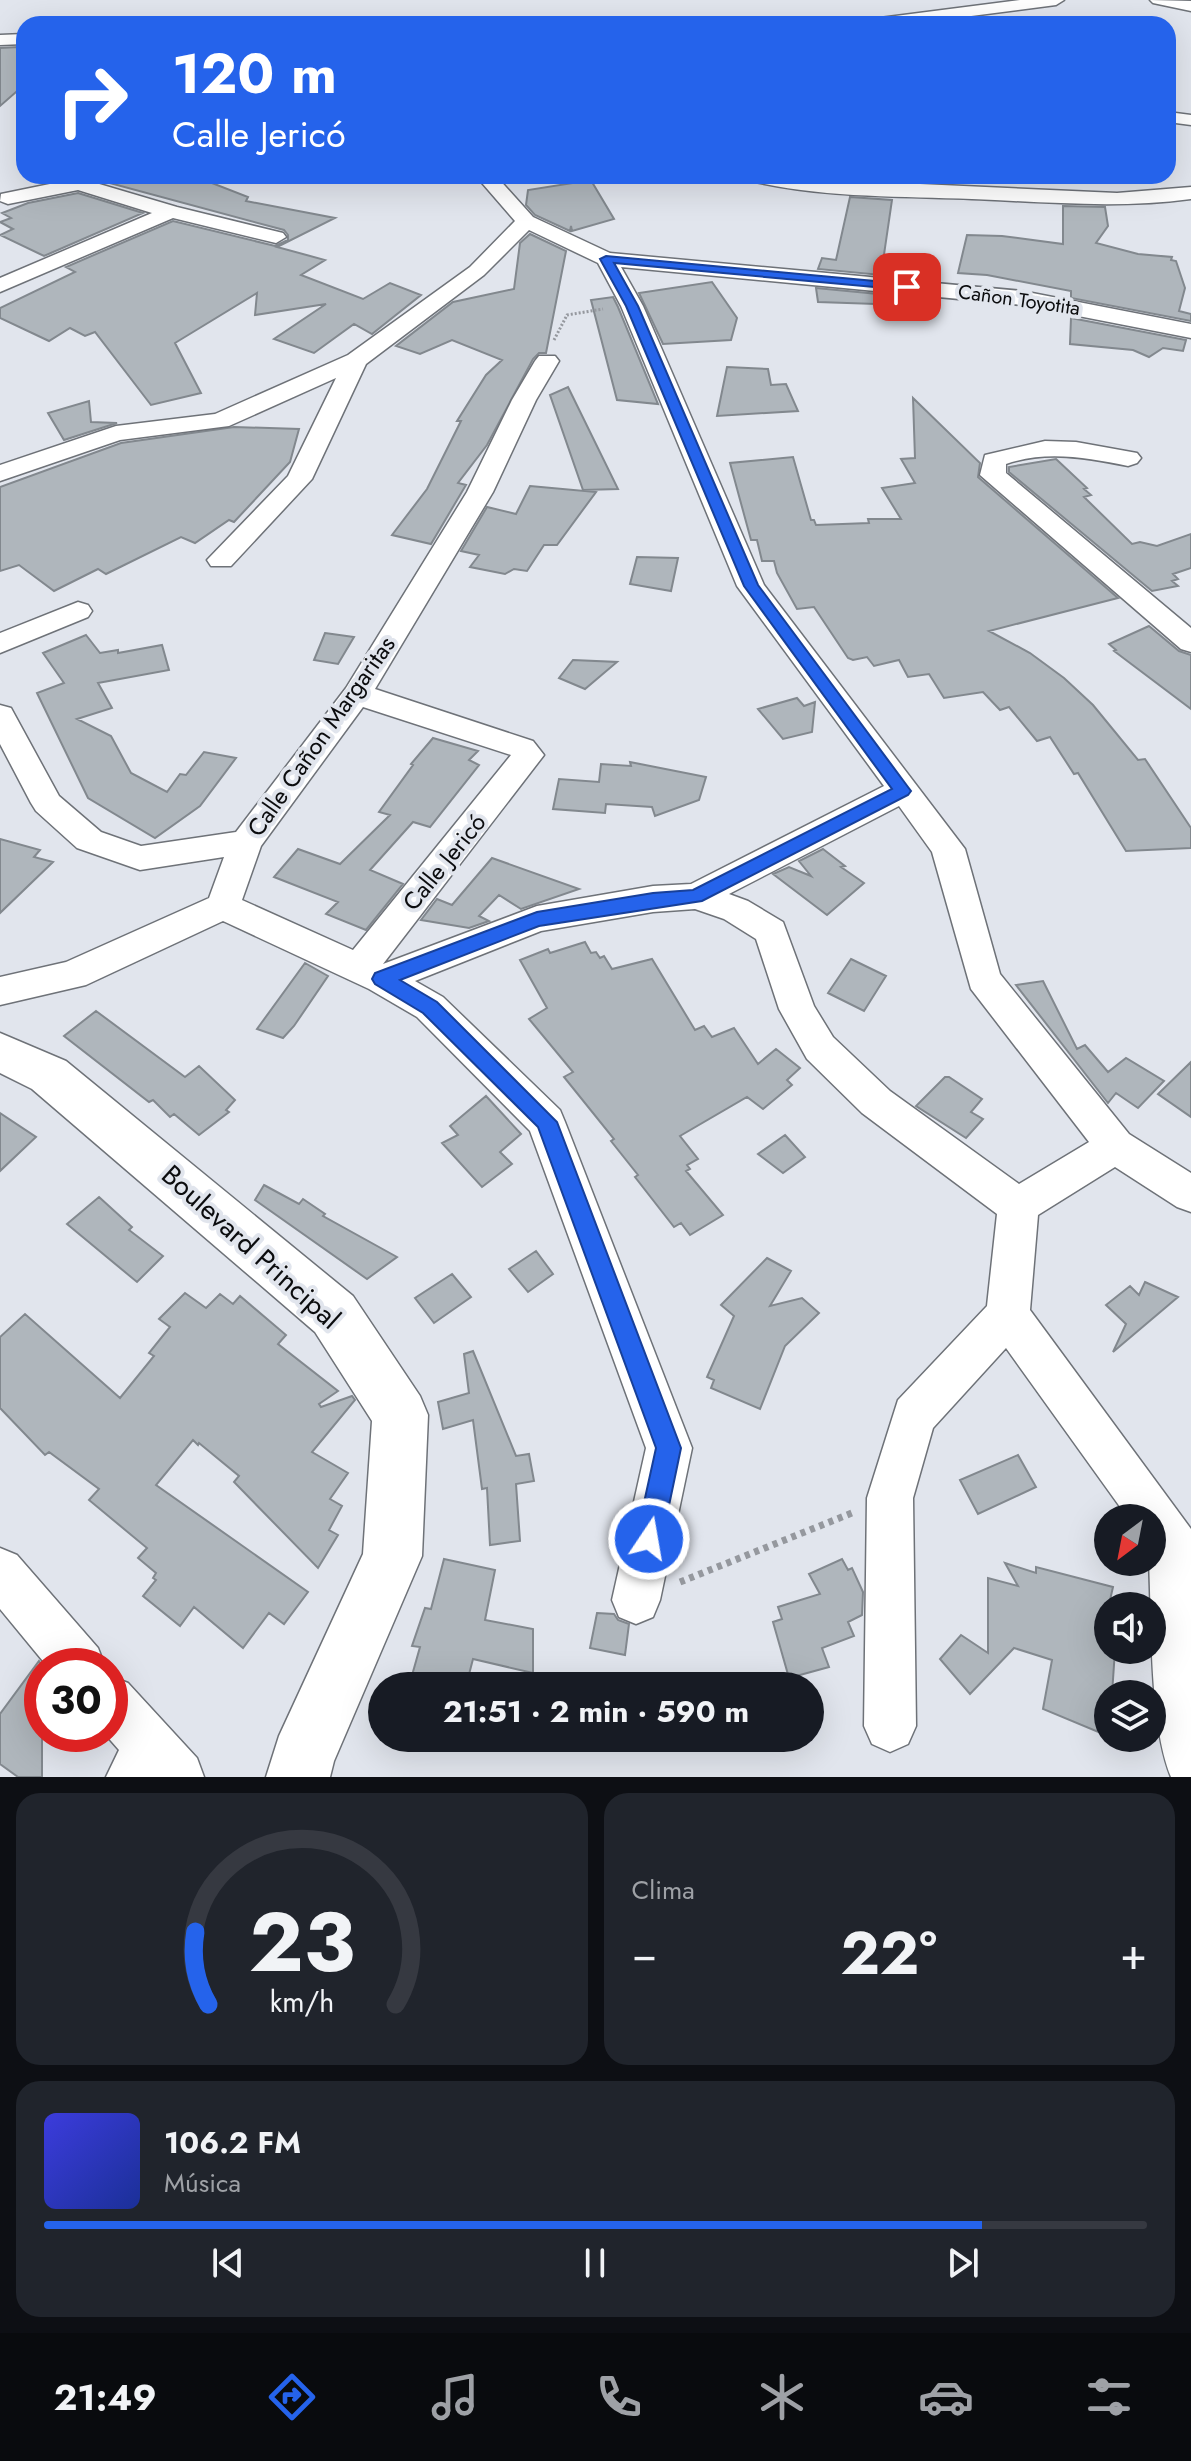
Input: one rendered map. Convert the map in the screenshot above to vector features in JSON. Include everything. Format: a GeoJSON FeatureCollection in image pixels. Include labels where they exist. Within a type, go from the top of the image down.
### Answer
{"type":"FeatureCollection","features":[{"type":"Feature","properties":{"kind":"street"},"geometry":{"type":"LineString","coordinates":[[933,16],[1056,0]]}},
{"type":"Feature","properties":{"kind":"street"},"geometry":{"type":"LineString","coordinates":[[1158,0],[1191,6]]}},
{"type":"Feature","properties":{"kind":"street"},"geometry":{"type":"LineString","coordinates":[[8,198],[79,184],[171,212],[276,237]]}},
{"type":"Feature","properties":{"kind":"street"},"geometry":{"type":"LineString","coordinates":[[102,190],[117,184]]}},
{"type":"Feature","properties":{"kind":"street"},"geometry":{"type":"LineString","coordinates":[[492,184],[526,221],[606,259],[632,306],[751,586],[948,849],[984,979],[1115,1146],[1191,1194]]}},
{"type":"Feature","properties":{"kind":"street"},"geometry":{"type":"LineString","coordinates":[[796,184],[1117,199],[1191,193]]}},
{"type":"Feature","properties":{"kind":"street"},"geometry":{"type":"LineString","coordinates":[[0,286],[171,212]]}},
{"type":"Feature","properties":{"kind":"street"},"geometry":{"type":"LineString","coordinates":[[0,473],[116,433],[220,421],[356,360],[477,271],[526,221]]}},
{"type":"Feature","properties":{"kind":"street","name":"Cañon Toyotita"},"geometry":{"type":"LineString","coordinates":[[606,259],[1022,298],[1191,331]]}},
{"type":"Feature","properties":{"kind":"street"},"geometry":{"type":"LineString","coordinates":[[0,270],[23,277]]}},
{"type":"Feature","properties":{"kind":"street"},"geometry":{"type":"LineString","coordinates":[[221,560],[299,479],[356,360]]}},
{"type":"Feature","properties":{"kind":"street","name":"Calle Cañon Margaritas"},"geometry":{"type":"LineString","coordinates":[[223,906],[246,842],[357,694],[480,492],[524,400],[547,361]]}},
{"type":"Feature","properties":{"kind":"street"},"geometry":{"type":"LineString","coordinates":[[1128,458],[1065,447],[1022,449],[994,460],[993,475],[1191,643]]}},
{"type":"Feature","properties":{"kind":"street"},"geometry":{"type":"LineString","coordinates":[[0,644],[78,611]]}},
{"type":"Feature","properties":{"kind":"street","name":"Calle Jericó"},"geometry":{"type":"LineString","coordinates":[[357,694],[522,748],[528,755],[370,973]]}},
{"type":"Feature","properties":{"kind":"street"},"geometry":{"type":"LineString","coordinates":[[0,715],[47,803],[89,840],[140,858],[246,842]]}},
{"type":"Feature","properties":{"kind":"street"},"geometry":{"type":"LineString","coordinates":[[370,973],[537,919],[653,899],[696,896],[902,791]]}},
{"type":"Feature","properties":{"kind":"street"},"geometry":{"type":"LineString","coordinates":[[696,896],[736,910],[771,931],[797,1009],[820,1048],[876,1102],[1018,1206]]}},
{"type":"Feature","properties":{"kind":"street"},"geometry":{"type":"LineString","coordinates":[[0,991],[73,975],[223,906],[370,973],[430,1007],[546,1122],[669,1448],[636,1600]]}},
{"type":"Feature","properties":{"kind":"street","name":"Boulevard Principal"},"geometry":{"type":"LineString","coordinates":[[0,1052],[49,1075],[334,1314],[400,1415],[392,1556],[302,1759],[298,1777]]}},
{"type":"Feature","properties":{"kind":"street"},"geometry":{"type":"LineString","coordinates":[[1018,1206],[1115,1146]]}},
{"type":"Feature","properties":{"kind":"street"},"geometry":{"type":"LineString","coordinates":[[890,1726],[890,1498],[914,1416],[1008,1315],[1018,1206]]}},
{"type":"Feature","properties":{"kind":"street"},"geometry":{"type":"LineString","coordinates":[[1008,1315],[1171,1538],[1183,1713],[1191,1762]]}},
{"type":"Feature","properties":{"kind":"street"},"geometry":{"type":"LineString","coordinates":[[0,1572],[65,1648]]}},
{"type":"Feature","properties":{"kind":"street"},"geometry":{"type":"LineString","coordinates":[[128,1728],[154,1768]]}},
{"type":"Feature","properties":{"kind":"path"},"geometry":{"type":"LineString","coordinates":[[567,315],[632,306]]}},
{"type":"Feature","properties":{"kind":"path"},"geometry":{"type":"LineString","coordinates":[[636,1600],[890,1498]]}},
{"type":"Feature","properties":{"kind":"building"},"geometry":{"type":"Polygon","coordinates":[[[16,47],[16,92],[0,106],[0,48],[16,47]]]}},
{"type":"Feature","properties":{"kind":"building"},"geometry":{"type":"Polygon","coordinates":[[[113,184],[215,184],[248,197],[246,201],[335,218],[277,247],[325,260],[301,275],[363,299],[390,283],[421,295],[372,334],[354,324],[314,353],[274,339],[326,304],[255,315],[257,293],[175,343],[201,393],[151,405],[95,332],[85,336],[70,328],[49,341],[0,318],[0,308],[75,272],[66,267],[173,221],[275,246],[288,240],[284,230],[113,184]]]}},
{"type":"Feature","properties":{"kind":"building"},"geometry":{"type":"Polygon","coordinates":[[[566,184],[593,184],[614,219],[572,231],[571,226],[570,231],[535,215],[526,205],[528,190],[566,184]]]}},
{"type":"Feature","properties":{"kind":"building"},"geometry":{"type":"Polygon","coordinates":[[[78,193],[143,213],[44,256],[0,235],[13,229],[0,222],[11,218],[2,213],[28,203],[78,193]]]}},
{"type":"Feature","properties":{"kind":"building"},"geometry":{"type":"Polygon","coordinates":[[[850,197],[892,200],[881,275],[818,269],[822,258],[836,260],[850,197]]]}},
{"type":"Feature","properties":{"kind":"building"},"geometry":{"type":"Polygon","coordinates":[[[1063,206],[1105,207],[1108,226],[1096,243],[1138,254],[1172,257],[1185,288],[1179,311],[1191,314],[1191,321],[1071,298],[1071,291],[987,275],[958,273],[967,235],[1063,244],[1063,206]]]}},
{"type":"Feature","properties":{"kind":"building"},"geometry":{"type":"Polygon","coordinates":[[[530,234],[566,251],[546,353],[539,353],[533,359],[487,445],[458,483],[466,485],[431,544],[392,535],[427,489],[461,421],[457,421],[486,375],[502,360],[452,340],[420,354],[396,346],[453,302],[514,289],[520,243],[530,234]]]}},
{"type":"Feature","properties":{"kind":"building"},"geometry":{"type":"Polygon","coordinates":[[[712,282],[737,318],[731,340],[663,344],[639,293],[712,282]]]}},
{"type":"Feature","properties":{"kind":"building"},"geometry":{"type":"Polygon","coordinates":[[[816,288],[878,294],[876,304],[818,302],[816,288]]]}},
{"type":"Feature","properties":{"kind":"building"},"geometry":{"type":"Polygon","coordinates":[[[613,297],[658,404],[617,400],[591,300],[613,297]]]}},
{"type":"Feature","properties":{"kind":"building"},"geometry":{"type":"Polygon","coordinates":[[[1071,318],[1186,340],[1183,351],[1163,348],[1149,357],[1133,350],[1070,344],[1071,318]]]}},
{"type":"Feature","properties":{"kind":"building"},"geometry":{"type":"Polygon","coordinates":[[[727,367],[768,369],[771,385],[786,384],[798,411],[717,416],[727,367]]]}},
{"type":"Feature","properties":{"kind":"building"},"geometry":{"type":"Polygon","coordinates":[[[568,387],[618,489],[583,490],[550,395],[568,387]]]}},
{"type":"Feature","properties":{"kind":"building"},"geometry":{"type":"Polygon","coordinates":[[[913,398],[980,463],[978,477],[1118,598],[989,631],[1030,653],[1064,678],[1093,705],[1138,760],[1145,759],[1191,828],[1191,848],[1126,851],[1078,773],[1074,774],[1050,737],[1037,741],[1009,707],[1000,710],[983,692],[944,698],[929,674],[908,677],[899,660],[874,666],[867,657],[848,658],[814,607],[797,609],[777,573],[774,561],[762,561],[757,540],[751,540],[730,463],[793,457],[811,520],[816,525],[901,519],[882,488],[915,483],[901,459],[915,458],[913,398]]]}},
{"type":"Feature","properties":{"kind":"building"},"geometry":{"type":"Polygon","coordinates":[[[89,401],[91,422],[117,423],[64,440],[48,413],[89,401]]]}},
{"type":"Feature","properties":{"kind":"building"},"geometry":{"type":"Polygon","coordinates":[[[234,427],[299,429],[290,462],[234,522],[229,520],[195,543],[181,537],[106,574],[98,569],[54,591],[19,565],[0,571],[0,487],[121,443],[234,427]]]}},
{"type":"Feature","properties":{"kind":"building"},"geometry":{"type":"Polygon","coordinates":[[[1056,459],[1087,488],[1084,489],[1091,495],[1084,497],[1132,544],[1140,542],[1157,546],[1191,534],[1191,568],[1173,574],[1178,579],[1172,581],[1178,586],[1152,591],[1009,472],[1009,467],[1056,459]]]}},
{"type":"Feature","properties":{"kind":"building"},"geometry":{"type":"Polygon","coordinates":[[[530,486],[596,492],[557,545],[544,545],[527,571],[514,569],[505,574],[470,567],[479,555],[461,551],[487,507],[516,514],[530,486]]]}},
{"type":"Feature","properties":{"kind":"building"},"geometry":{"type":"Polygon","coordinates":[[[637,557],[678,558],[671,591],[630,584],[637,557]]]}},
{"type":"Feature","properties":{"kind":"building"},"geometry":{"type":"Polygon","coordinates":[[[1149,626],[1179,651],[1191,655],[1191,709],[1109,644],[1149,626]]]}},
{"type":"Feature","properties":{"kind":"building"},"geometry":{"type":"Polygon","coordinates":[[[325,633],[354,637],[338,664],[314,660],[325,633]]]}},
{"type":"Feature","properties":{"kind":"building"},"geometry":{"type":"Polygon","coordinates":[[[86,635],[100,653],[162,645],[169,670],[98,683],[112,708],[77,719],[111,736],[131,773],[167,792],[180,774],[186,775],[204,752],[236,758],[200,806],[155,838],[88,798],[37,693],[64,683],[43,653],[86,635]]]}},
{"type":"Feature","properties":{"kind":"building"},"geometry":{"type":"Polygon","coordinates":[[[573,660],[617,662],[585,689],[559,678],[573,660]]]}},
{"type":"Feature","properties":{"kind":"building"},"geometry":{"type":"Polygon","coordinates":[[[797,698],[804,706],[815,702],[812,732],[783,739],[758,709],[797,698]]]}},
{"type":"Feature","properties":{"kind":"building"},"geometry":{"type":"Polygon","coordinates":[[[433,738],[478,751],[469,760],[479,765],[430,827],[413,822],[370,870],[403,884],[366,930],[326,914],[338,902],[274,877],[298,849],[340,864],[390,815],[379,812],[411,764],[433,738]]]}},
{"type":"Feature","properties":{"kind":"building"},"geometry":{"type":"Polygon","coordinates":[[[630,762],[706,777],[699,800],[655,816],[652,807],[606,804],[605,813],[553,809],[559,779],[599,782],[601,764],[631,766],[630,762]]]}},
{"type":"Feature","properties":{"kind":"building"},"geometry":{"type":"Polygon","coordinates":[[[0,839],[40,850],[34,857],[53,862],[0,913],[0,839]]]}},
{"type":"Feature","properties":{"kind":"building"},"geometry":{"type":"Polygon","coordinates":[[[823,849],[864,883],[827,915],[773,874],[789,867],[811,876],[799,861],[823,849]]]}},
{"type":"Feature","properties":{"kind":"building"},"geometry":{"type":"Polygon","coordinates":[[[492,858],[579,889],[521,909],[499,895],[479,916],[489,921],[469,928],[421,920],[437,899],[452,905],[492,858]]]}},
{"type":"Feature","properties":{"kind":"building"},"geometry":{"type":"Polygon","coordinates":[[[585,942],[591,953],[596,952],[600,958],[604,956],[612,969],[652,959],[695,1030],[704,1026],[712,1037],[734,1028],[758,1064],[776,1049],[800,1068],[787,1080],[792,1085],[763,1109],[747,1097],[680,1136],[698,1159],[687,1165],[690,1169],[686,1171],[723,1215],[690,1235],[681,1223],[674,1227],[635,1177],[638,1175],[611,1141],[614,1139],[564,1077],[573,1072],[529,1019],[547,1008],[520,960],[548,949],[550,953],[585,942]]]}},
{"type":"Feature","properties":{"kind":"building"},"geometry":{"type":"Polygon","coordinates":[[[851,959],[886,976],[864,1011],[828,993],[851,959]]]}},
{"type":"Feature","properties":{"kind":"building"},"geometry":{"type":"Polygon","coordinates":[[[305,963],[328,976],[294,1026],[283,1038],[257,1029],[305,963]]]}},
{"type":"Feature","properties":{"kind":"building"},"geometry":{"type":"Polygon","coordinates":[[[1043,981],[1077,1049],[1085,1045],[1108,1072],[1126,1058],[1164,1081],[1138,1108],[1116,1093],[1108,1103],[1016,985],[1043,981]]]}},
{"type":"Feature","properties":{"kind":"building"},"geometry":{"type":"Polygon","coordinates":[[[96,1011],[185,1077],[199,1066],[235,1100],[226,1110],[229,1112],[199,1135],[174,1114],[170,1117],[153,1100],[149,1102],[64,1036],[96,1011]]]}},
{"type":"Feature","properties":{"kind":"building"},"geometry":{"type":"Polygon","coordinates":[[[1191,1062],[1191,1117],[1158,1094],[1191,1062]]]}},
{"type":"Feature","properties":{"kind":"building"},"geometry":{"type":"Polygon","coordinates":[[[945,1077],[982,1099],[971,1112],[983,1119],[966,1138],[916,1106],[945,1077]]]}},
{"type":"Feature","properties":{"kind":"building"},"geometry":{"type":"Polygon","coordinates":[[[486,1096],[521,1134],[500,1152],[512,1164],[482,1187],[442,1143],[458,1135],[450,1126],[486,1096]]]}},
{"type":"Feature","properties":{"kind":"building"},"geometry":{"type":"Polygon","coordinates":[[[0,1113],[36,1137],[0,1171],[0,1113]]]}},
{"type":"Feature","properties":{"kind":"building"},"geometry":{"type":"Polygon","coordinates":[[[785,1135],[805,1157],[783,1173],[758,1154],[785,1135]]]}},
{"type":"Feature","properties":{"kind":"building"},"geometry":{"type":"Polygon","coordinates":[[[264,1185],[299,1204],[303,1199],[325,1214],[323,1216],[397,1257],[367,1279],[255,1200],[264,1185]]]}},
{"type":"Feature","properties":{"kind":"building"},"geometry":{"type":"Polygon","coordinates":[[[99,1197],[132,1227],[129,1230],[163,1256],[137,1282],[67,1224],[99,1197]]]}},
{"type":"Feature","properties":{"kind":"building"},"geometry":{"type":"Polygon","coordinates":[[[536,1251],[553,1274],[528,1292],[509,1269],[536,1251]]]}},
{"type":"Feature","properties":{"kind":"building"},"geometry":{"type":"Polygon","coordinates":[[[767,1258],[791,1271],[770,1306],[802,1298],[819,1313],[785,1346],[760,1409],[711,1388],[714,1380],[707,1377],[734,1316],[721,1305],[767,1258]]]}},
{"type":"Feature","properties":{"kind":"building"},"geometry":{"type":"Polygon","coordinates":[[[452,1274],[471,1297],[434,1323],[415,1298],[452,1274]]]}},
{"type":"Feature","properties":{"kind":"building"},"geometry":{"type":"Polygon","coordinates":[[[1145,1282],[1178,1297],[1113,1352],[1126,1324],[1106,1305],[1130,1286],[1139,1295],[1145,1282]]]}},
{"type":"Feature","properties":{"kind":"building"},"geometry":{"type":"Polygon","coordinates":[[[185,1293],[206,1308],[220,1294],[233,1304],[240,1296],[286,1335],[278,1344],[338,1391],[319,1404],[321,1407],[352,1396],[355,1400],[312,1452],[348,1473],[330,1499],[342,1506],[329,1530],[338,1535],[318,1568],[234,1482],[239,1476],[199,1443],[193,1440],[156,1485],[308,1592],[284,1624],[269,1613],[243,1648],[194,1607],[180,1626],[143,1596],[156,1580],[153,1578],[156,1573],[138,1558],[147,1548],[89,1500],[99,1489],[49,1452],[45,1455],[0,1408],[0,1337],[25,1314],[120,1398],[154,1356],[149,1353],[170,1327],[159,1319],[185,1293]]]}},
{"type":"Feature","properties":{"kind":"building"},"geometry":{"type":"Polygon","coordinates":[[[473,1351],[516,1456],[529,1454],[534,1481],[516,1484],[520,1541],[490,1545],[487,1488],[482,1489],[473,1420],[443,1429],[438,1402],[469,1393],[464,1354],[473,1351]]]}},
{"type":"Feature","properties":{"kind":"building"},"geometry":{"type":"Polygon","coordinates":[[[1018,1455],[1036,1487],[978,1514],[960,1480],[1018,1455]]]}},
{"type":"Feature","properties":{"kind":"building"},"geometry":{"type":"Polygon","coordinates":[[[444,1559],[495,1570],[485,1620],[533,1629],[533,1672],[473,1659],[470,1672],[413,1672],[420,1647],[412,1646],[425,1608],[431,1609],[444,1559]]]}},
{"type":"Feature","properties":{"kind":"building"},"geometry":{"type":"Polygon","coordinates":[[[842,1559],[848,1570],[852,1568],[863,1592],[862,1615],[848,1622],[854,1636],[822,1648],[829,1667],[811,1672],[787,1672],[773,1622],[782,1619],[778,1607],[820,1594],[809,1574],[842,1559]]]}},
{"type":"Feature","properties":{"kind":"building"},"geometry":{"type":"Polygon","coordinates":[[[1005,1563],[1036,1573],[1036,1567],[1113,1587],[1112,1592],[1094,1592],[1094,1664],[1114,1664],[1113,1680],[1094,1680],[1094,1730],[1043,1709],[1052,1660],[1014,1648],[970,1694],[940,1659],[961,1635],[988,1653],[988,1578],[1018,1586],[1005,1563]]]}},
{"type":"Feature","properties":{"kind":"building"},"geometry":{"type":"Polygon","coordinates":[[[597,1613],[614,1614],[618,1620],[629,1624],[625,1655],[590,1648],[597,1613]]]}},
{"type":"Feature","properties":{"kind":"building"},"geometry":{"type":"Polygon","coordinates":[[[24,1681],[24,1752],[42,1752],[42,1777],[18,1777],[0,1764],[0,1714],[24,1681]]]}},
{"type":"Feature","properties":{"kind":"route"},"geometry":{"type":"LineString","coordinates":[[649,1539],[669,1448],[546,1122],[430,1007],[382,979],[537,919],[653,899],[696,896],[902,791],[751,586],[632,306],[606,259],[907,287]]}}]}
